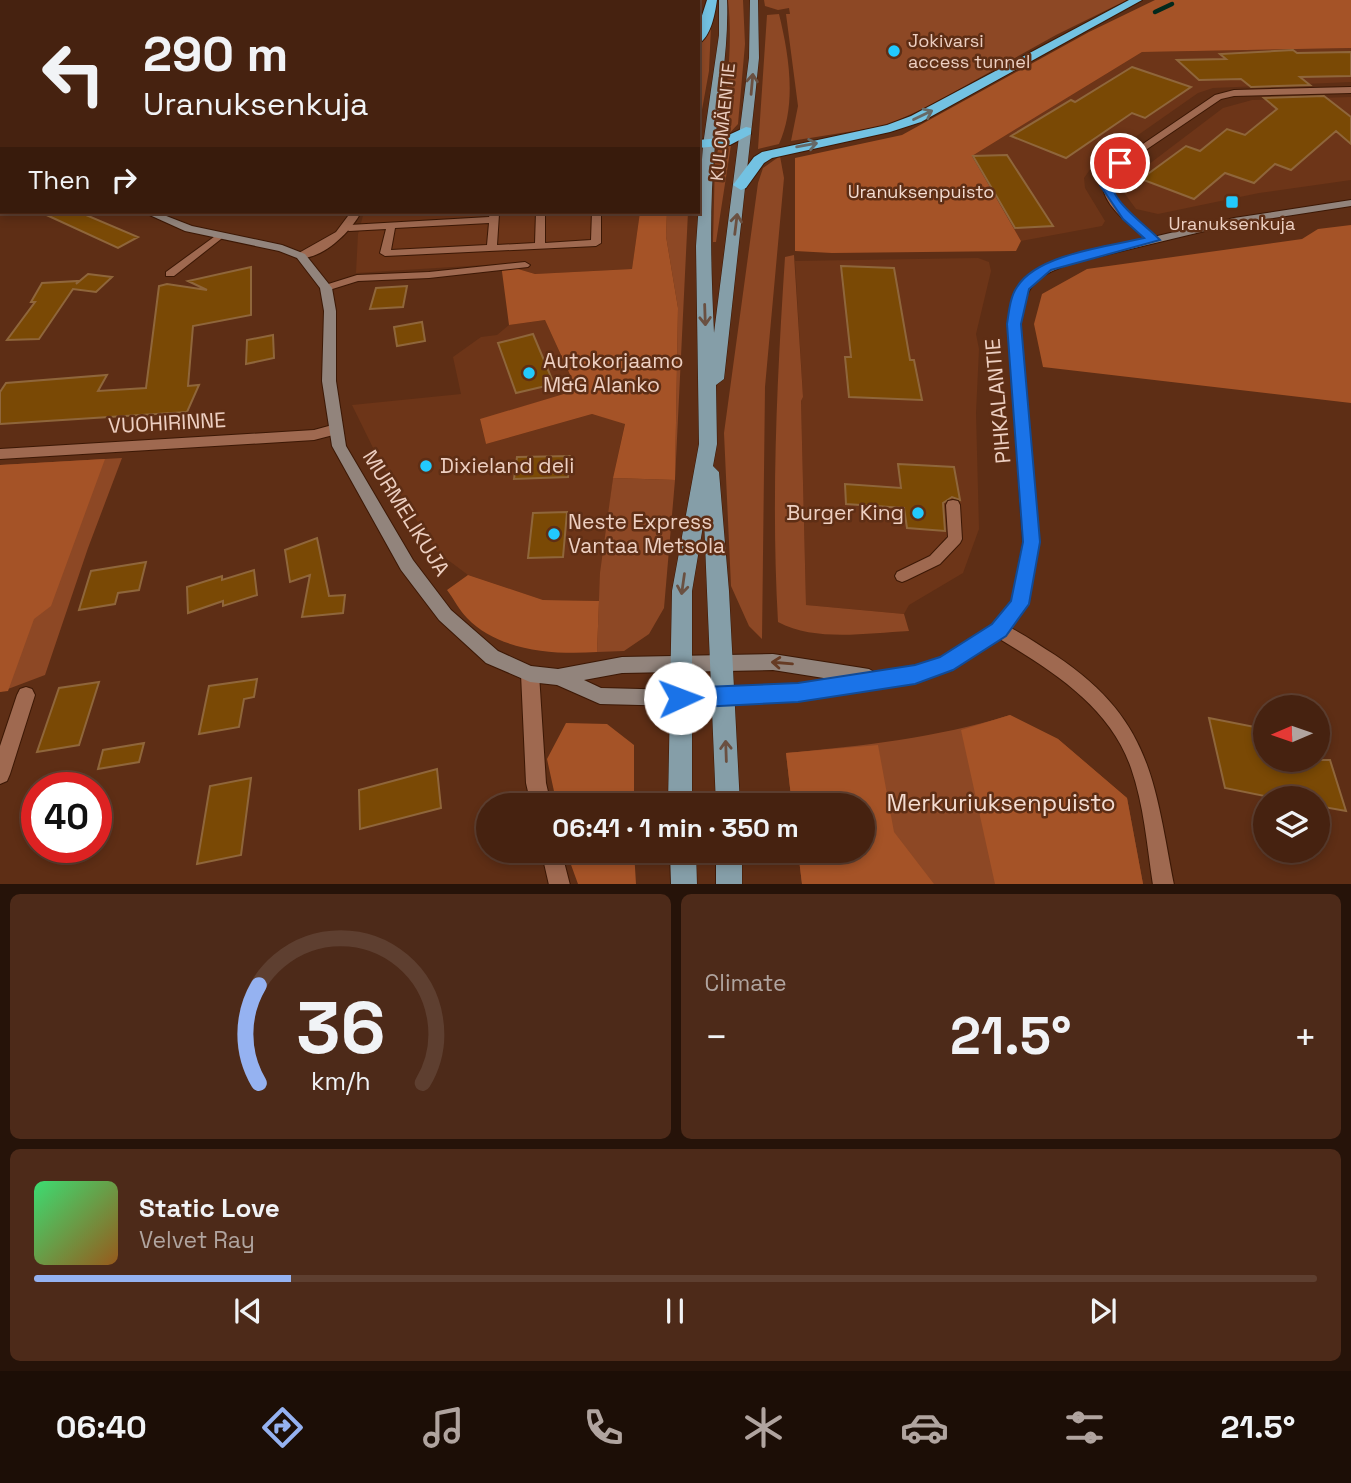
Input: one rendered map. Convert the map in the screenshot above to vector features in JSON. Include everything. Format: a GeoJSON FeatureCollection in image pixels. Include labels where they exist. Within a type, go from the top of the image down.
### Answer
{"type":"FeatureCollection","features":[{"type":"Feature","properties":{"kind":"highway"},"geometry":{"type":"LineString","coordinates":[[700,37],[708,19],[712,0]]}},
{"type":"Feature","properties":{"kind":"highway"},"geometry":{"type":"LineString","coordinates":[[741,185],[759,160],[767,155],[785,149],[880,131],[916,119],[1137,0]]}},
{"type":"Feature","properties":{"kind":"highway"},"geometry":{"type":"LineString","coordinates":[[704,145],[725,142],[746,131]]}},
{"type":"Feature","properties":{"kind":"main road","name":"KULOMÄENTIE"},"geometry":{"type":"LineString","coordinates":[[723,0],[724,35],[704,145],[703,247],[708,444],[728,793]]}},
{"type":"Feature","properties":{"kind":"main road","name":"KULOMÄENTIE"},"geometry":{"type":"LineString","coordinates":[[709,416],[715,394],[741,185],[754,58],[754,0]]}},
{"type":"Feature","properties":{"kind":"main road","name":"KULOMÄENTIE"},"geometry":{"type":"LineString","coordinates":[[680,793],[682,591],[708,444]]}},
{"type":"Feature","properties":{"kind":"main road"},"geometry":{"type":"LineString","coordinates":[[683,863],[684,884]]}},
{"type":"Feature","properties":{"kind":"main road"},"geometry":{"type":"LineString","coordinates":[[729,863],[729,884]]}},
{"type":"Feature","properties":{"kind":"street"},"geometry":{"type":"LineString","coordinates":[[1154,240],[1127,216],[1110,195],[1106,185],[1108,175],[1120,163],[1217,97],[1234,93],[1351,90]]}},
{"type":"Feature","properties":{"kind":"street","name":"PIHKALANTIE"},"geometry":{"type":"LineString","coordinates":[[680,698],[798,692],[915,675],[946,664],[999,630],[1020,604],[1031,542],[1014,324],[1023,287],[1047,268],[1068,260],[1234,221],[1351,202]]}},
{"type":"Feature","properties":{"kind":"street"},"geometry":{"type":"LineString","coordinates":[[153,214],[189,229],[282,248],[301,256],[326,288]]}},
{"type":"Feature","properties":{"kind":"street"},"geometry":{"type":"LineString","coordinates":[[301,256],[349,228],[355,214]]}},
{"type":"Feature","properties":{"kind":"street","name":"MURMELIKUJA"},"geometry":{"type":"LineString","coordinates":[[326,288],[330,311],[329,381],[339,446],[352,473],[407,565],[445,615],[492,657],[530,674],[558,677],[600,696],[680,698]]}},
{"type":"Feature","properties":{"kind":"street","name":"VUOHIRINNE"},"geometry":{"type":"LineString","coordinates":[[0,454],[314,435],[336,429]]}},
{"type":"Feature","properties":{"kind":"street"},"geometry":{"type":"LineString","coordinates":[[999,630],[1091,692],[1112,714],[1136,754],[1164,884]]}},
{"type":"Feature","properties":{"kind":"street","name":"PIHKALANTIE"},"geometry":{"type":"LineString","coordinates":[[722,663],[791,664],[879,679]]}},
{"type":"Feature","properties":{"kind":"street","name":"MURMELIKUJA"},"geometry":{"type":"LineString","coordinates":[[558,677],[603,667],[722,663]]}},
{"type":"Feature","properties":{"kind":"street"},"geometry":{"type":"LineString","coordinates":[[530,674],[538,793]]}},
{"type":"Feature","properties":{"kind":"street"},"geometry":{"type":"LineString","coordinates":[[0,774],[26,695]]}},
{"type":"Feature","properties":{"kind":"street"},"geometry":{"type":"LineString","coordinates":[[554,863],[560,884]]}},
{"type":"Feature","properties":{"kind":"lane"},"geometry":{"type":"LineString","coordinates":[[540,214],[540,246]]}},
{"type":"Feature","properties":{"kind":"lane"},"geometry":{"type":"LineString","coordinates":[[391,226],[385,253],[596,243],[597,214]]}},
{"type":"Feature","properties":{"kind":"lane"},"geometry":{"type":"LineString","coordinates":[[349,228],[494,216],[492,248]]}},
{"type":"Feature","properties":{"kind":"lane"},"geometry":{"type":"LineString","coordinates":[[170,274],[218,237]]}},
{"type":"Feature","properties":{"kind":"lane"},"geometry":{"type":"LineString","coordinates":[[326,288],[357,278],[441,274],[524,265]]}},
{"type":"Feature","properties":{"kind":"lane"},"geometry":{"type":"LineString","coordinates":[[902,576],[936,559],[955,539],[953,505]]}},
{"type":"Feature","properties":{"kind":"shaded area"},"geometry":{"type":"Polygon","coordinates":[[[1351,48],[1351,82],[1213,88],[1198,93],[1091,168],[1084,178],[1085,188],[1105,221],[1102,226],[1021,241],[972,156],[1142,52],[1351,48]]]}},
{"type":"Feature","properties":{"kind":"shaded area"},"geometry":{"type":"Polygon","coordinates":[[[1351,97],[1351,180],[1259,193],[1158,214],[1136,209],[1125,194],[1123,186],[1132,177],[1223,108],[1252,100],[1351,97]]]}},
{"type":"Feature","properties":{"kind":"shaded area"},"geometry":{"type":"Polygon","coordinates":[[[363,214],[640,214],[632,269],[535,274],[501,264],[356,273],[358,234],[363,214]]]}},
{"type":"Feature","properties":{"kind":"shaded area"},"geometry":{"type":"Polygon","coordinates":[[[978,258],[989,262],[991,271],[976,334],[979,349],[976,413],[979,529],[963,573],[909,605],[904,614],[806,605],[803,397],[795,261],[978,258]]]}},
{"type":"Feature","properties":{"kind":"shaded area"},"geometry":{"type":"Polygon","coordinates":[[[545,320],[577,390],[480,420],[486,444],[592,414],[625,423],[613,478],[599,601],[543,600],[468,575],[436,551],[379,460],[352,405],[461,394],[453,357],[481,337],[497,335],[509,325],[545,320]]]}},
{"type":"Feature","properties":{"kind":"green space"},"geometry":{"type":"Polygon","coordinates":[[[728,0],[743,0],[745,44],[738,124],[726,137],[721,133],[730,50],[728,0]]]}},
{"type":"Feature","properties":{"kind":"green space"},"geometry":{"type":"Polygon","coordinates":[[[764,0],[1127,0],[1056,35],[929,106],[885,126],[791,141],[798,106],[786,14],[790,14],[789,8],[778,10],[765,6],[764,0]]]}},
{"type":"Feature","properties":{"kind":"green space","name":"Uranuksenpuisto"},"geometry":{"type":"Polygon","coordinates":[[[1155,0],[1351,0],[1351,48],[1142,52],[972,156],[1021,241],[1016,251],[795,251],[795,158],[902,135],[1089,32],[1155,0]]]}},
{"type":"Feature","properties":{"kind":"green space"},"geometry":{"type":"Polygon","coordinates":[[[779,14],[790,79],[788,113],[779,144],[758,149],[767,15],[779,14]]]}},
{"type":"Feature","properties":{"kind":"green space"},"geometry":{"type":"Polygon","coordinates":[[[711,25],[709,71],[700,121],[700,46],[711,25]]]}},
{"type":"Feature","properties":{"kind":"green space"},"geometry":{"type":"Polygon","coordinates":[[[731,145],[716,242],[713,242],[715,160],[718,150],[731,145]]]}},
{"type":"Feature","properties":{"kind":"green space"},"geometry":{"type":"Polygon","coordinates":[[[780,156],[784,178],[765,387],[762,639],[749,626],[731,586],[724,433],[758,183],[763,168],[780,156]]]}},
{"type":"Feature","properties":{"kind":"green space"},"geometry":{"type":"Polygon","coordinates":[[[640,214],[667,214],[666,236],[678,308],[675,480],[613,478],[625,424],[592,414],[486,444],[480,419],[577,390],[545,320],[509,325],[501,264],[535,274],[632,269],[640,214]]]}},
{"type":"Feature","properties":{"kind":"green space"},"geometry":{"type":"Polygon","coordinates":[[[667,214],[688,214],[675,480],[678,308],[666,236],[667,214]]]}},
{"type":"Feature","properties":{"kind":"green space"},"geometry":{"type":"Polygon","coordinates":[[[1351,225],[1351,403],[1043,367],[1034,324],[1042,294],[1087,269],[1302,239],[1318,229],[1351,225]]]}},
{"type":"Feature","properties":{"kind":"green space"},"geometry":{"type":"Polygon","coordinates":[[[794,255],[803,397],[806,605],[904,614],[909,631],[825,634],[808,632],[778,622],[775,531],[777,394],[785,257],[794,255]]]}},
{"type":"Feature","properties":{"kind":"green space"},"geometry":{"type":"Polygon","coordinates":[[[122,458],[45,675],[0,692],[0,465],[122,458]]]}},
{"type":"Feature","properties":{"kind":"green space"},"geometry":{"type":"Polygon","coordinates":[[[105,459],[51,606],[34,619],[8,691],[0,692],[0,465],[105,459]]]}},
{"type":"Feature","properties":{"kind":"green space"},"geometry":{"type":"Polygon","coordinates":[[[613,478],[675,480],[664,608],[649,634],[624,651],[597,652],[600,573],[613,478]]]}},
{"type":"Feature","properties":{"kind":"green space"},"geometry":{"type":"Polygon","coordinates":[[[468,575],[543,600],[599,601],[597,652],[563,653],[527,649],[495,638],[464,615],[447,590],[468,575]]]}},
{"type":"Feature","properties":{"kind":"green space","name":"Merkuriuksenpuisto"},"geometry":{"type":"Polygon","coordinates":[[[1010,715],[1058,739],[1127,798],[1143,884],[802,884],[799,863],[875,863],[875,793],[791,793],[786,753],[899,740],[1010,715]]]}},
{"type":"Feature","properties":{"kind":"green space"},"geometry":{"type":"Polygon","coordinates":[[[1010,715],[1058,739],[1127,798],[1143,884],[995,884],[961,730],[1010,715]]]}},
{"type":"Feature","properties":{"kind":"green space"},"geometry":{"type":"Polygon","coordinates":[[[566,723],[607,724],[634,745],[634,793],[554,793],[547,759],[566,723]]]}},
{"type":"Feature","properties":{"kind":"green space"},"geometry":{"type":"Polygon","coordinates":[[[878,745],[894,832],[934,884],[802,884],[799,863],[875,863],[875,793],[791,793],[786,753],[878,745]]]}},
{"type":"Feature","properties":{"kind":"green space"},"geometry":{"type":"Polygon","coordinates":[[[570,863],[635,863],[636,884],[578,884],[570,863]]]}},
{"type":"Feature","properties":{"kind":"building"},"geometry":{"type":"Polygon","coordinates":[[[1293,50],[1297,53],[1351,52],[1351,76],[1300,77],[1310,85],[1251,87],[1241,79],[1199,80],[1177,60],[1226,59],[1220,54],[1293,50]]]}},
{"type":"Feature","properties":{"kind":"building"},"geometry":{"type":"Polygon","coordinates":[[[1132,67],[1191,87],[1145,118],[1132,113],[1066,158],[1011,136],[1071,100],[1075,102],[1132,67]]]}},
{"type":"Feature","properties":{"kind":"building"},"geometry":{"type":"Polygon","coordinates":[[[1324,96],[1351,117],[1351,144],[1336,131],[1291,170],[1275,164],[1254,183],[1225,173],[1194,199],[1141,179],[1186,146],[1200,151],[1227,129],[1245,135],[1277,109],[1264,98],[1324,96]]]}},
{"type":"Feature","properties":{"kind":"building"},"geometry":{"type":"Polygon","coordinates":[[[1007,155],[1053,226],[1015,228],[973,156],[1007,155]]]}},
{"type":"Feature","properties":{"kind":"building"},"geometry":{"type":"Polygon","coordinates":[[[44,214],[84,214],[138,237],[118,248],[44,214]]]}},
{"type":"Feature","properties":{"kind":"building"},"geometry":{"type":"Polygon","coordinates":[[[841,266],[894,268],[910,360],[914,360],[922,400],[849,397],[845,357],[851,357],[841,266]]]}},
{"type":"Feature","properties":{"kind":"building"},"geometry":{"type":"Polygon","coordinates":[[[251,267],[251,315],[193,326],[188,386],[199,385],[187,412],[0,424],[0,392],[6,383],[107,375],[98,391],[146,388],[159,286],[167,284],[207,290],[188,281],[251,267]]]}},
{"type":"Feature","properties":{"kind":"building"},"geometry":{"type":"Polygon","coordinates":[[[88,274],[112,277],[96,292],[73,289],[39,339],[7,340],[35,302],[31,302],[42,283],[79,281],[76,284],[88,274]]]}},
{"type":"Feature","properties":{"kind":"building"},"geometry":{"type":"Polygon","coordinates":[[[407,286],[403,307],[370,309],[376,288],[407,286]]]}},
{"type":"Feature","properties":{"kind":"building"},"geometry":{"type":"Polygon","coordinates":[[[422,322],[425,341],[397,346],[394,327],[422,322]]]}},
{"type":"Feature","properties":{"kind":"building","name":"Autokorjaamo M&G Alanko"},"geometry":{"type":"Polygon","coordinates":[[[533,334],[554,384],[516,393],[498,343],[533,334]]]}},
{"type":"Feature","properties":{"kind":"building"},"geometry":{"type":"Polygon","coordinates":[[[273,335],[274,358],[246,364],[247,340],[273,335]]]}},
{"type":"Feature","properties":{"kind":"building"},"geometry":{"type":"Polygon","coordinates":[[[570,456],[568,477],[514,479],[517,457],[570,456]]]}},
{"type":"Feature","properties":{"kind":"building"},"geometry":{"type":"Polygon","coordinates":[[[898,464],[954,467],[960,500],[952,497],[943,503],[945,531],[907,528],[904,508],[846,504],[845,484],[901,488],[898,464]]]}},
{"type":"Feature","properties":{"kind":"building"},"geometry":{"type":"Polygon","coordinates":[[[567,512],[563,557],[528,558],[533,513],[567,512]]]}},
{"type":"Feature","properties":{"kind":"building"},"geometry":{"type":"Polygon","coordinates":[[[317,538],[329,596],[345,595],[343,613],[302,617],[310,575],[290,582],[285,550],[317,538]]]}},
{"type":"Feature","properties":{"kind":"building"},"geometry":{"type":"Polygon","coordinates":[[[146,562],[139,590],[118,593],[115,604],[79,610],[91,571],[146,562]]]}},
{"type":"Feature","properties":{"kind":"building"},"geometry":{"type":"Polygon","coordinates":[[[254,570],[257,595],[223,606],[223,601],[188,613],[187,587],[254,570]]]}},
{"type":"Feature","properties":{"kind":"building"},"geometry":{"type":"Polygon","coordinates":[[[257,679],[254,697],[244,699],[239,727],[199,734],[209,686],[257,679]]]}},
{"type":"Feature","properties":{"kind":"building"},"geometry":{"type":"Polygon","coordinates":[[[99,682],[79,745],[37,752],[59,688],[99,682]]]}},
{"type":"Feature","properties":{"kind":"building"},"geometry":{"type":"Polygon","coordinates":[[[1209,718],[1253,727],[1253,772],[1330,772],[1330,760],[1346,811],[1330,808],[1330,786],[1253,786],[1253,794],[1225,788],[1209,718]]]}},
{"type":"Feature","properties":{"kind":"building"},"geometry":{"type":"Polygon","coordinates":[[[144,743],[139,762],[98,769],[103,750],[144,743]]]}},
{"type":"Feature","properties":{"kind":"building"},"geometry":{"type":"Polygon","coordinates":[[[437,769],[441,808],[360,829],[359,790],[437,769]]]}},
{"type":"Feature","properties":{"kind":"building"},"geometry":{"type":"Polygon","coordinates":[[[251,778],[241,855],[197,864],[210,786],[251,778]]]}},
{"type":"Feature","properties":{"kind":"waterway"},"geometry":{"type":"LineString","coordinates":[[1155,12],[1172,4]]}},
{"type":"Feature","properties":{"kind":"place","name":"Jokivarsi access tunnel"},"geometry":{"type":"Point","coordinates":[894,51]}},
{"type":"Feature","properties":{"kind":"place","name":"Uranuksenkuja"},"geometry":{"type":"Point","coordinates":[1232,202]}},
{"type":"Feature","properties":{"kind":"place","name":"Autokorjaamo M&G Alanko"},"geometry":{"type":"Point","coordinates":[529,373]}},
{"type":"Feature","properties":{"kind":"place","name":"Dixieland deli"},"geometry":{"type":"Point","coordinates":[426,466]}},
{"type":"Feature","properties":{"kind":"place","name":"Burger King"},"geometry":{"type":"Point","coordinates":[918,513]}},
{"type":"Feature","properties":{"kind":"place","name":"Neste Express Vantaa Metsola"},"geometry":{"type":"Point","coordinates":[554,534]}},
{"type":"Feature","properties":{"kind":"route"},"geometry":{"type":"LineString","coordinates":[[680,698],[798,692],[915,675],[946,664],[999,630],[1020,604],[1031,542],[1014,324],[1017,306],[1023,287],[1047,268],[1068,260],[1154,240],[1118,207],[1110,195],[1106,185],[1108,175],[1120,163]]}}]}
